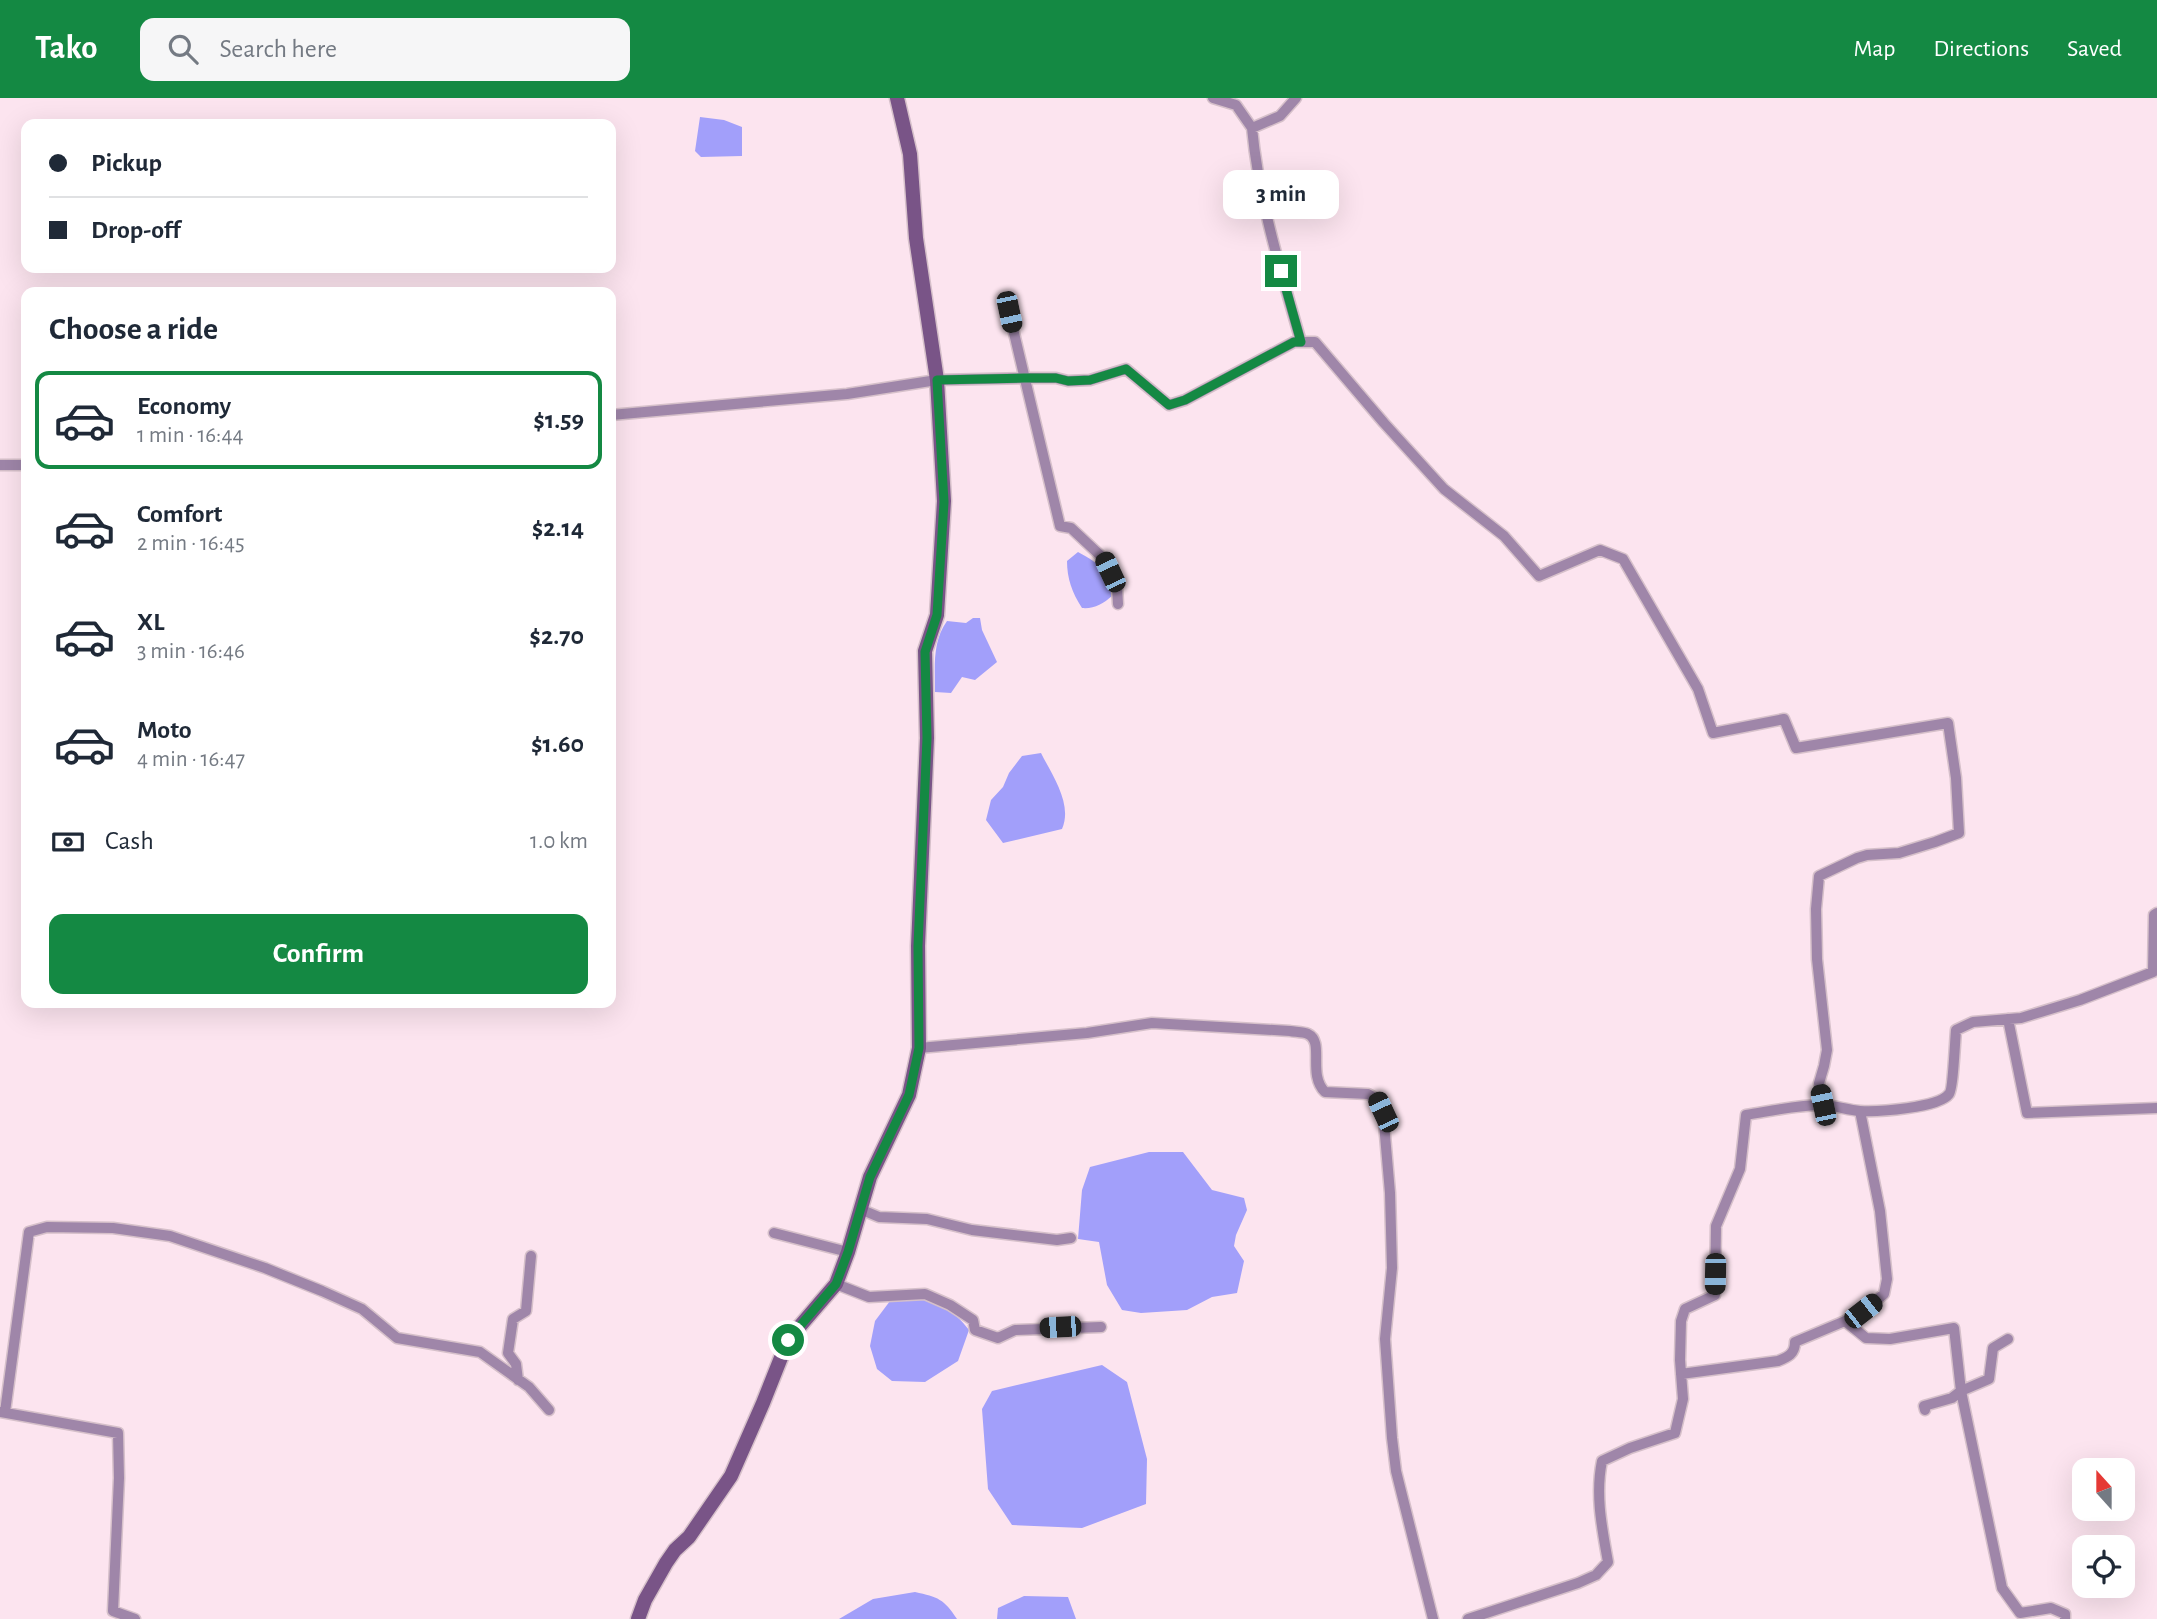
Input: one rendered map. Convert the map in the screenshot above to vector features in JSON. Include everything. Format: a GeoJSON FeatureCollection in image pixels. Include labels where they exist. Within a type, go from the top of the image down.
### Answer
{"type":"FeatureCollection","features":[{"type":"Feature","properties":{"kind":"main road"},"geometry":{"type":"LineString","coordinates":[[638,1619],[645,1600],[666,1563],[731,1476],[788,1340],[836,1284],[870,1177],[909,1095],[919,1048],[918,946],[927,738],[925,652],[937,615],[944,502],[937,380],[916,238],[910,155],[897,98]]}},
{"type":"Feature","properties":{"kind":"street"},"geometry":{"type":"LineString","coordinates":[[1213,98],[1236,106],[1252,128],[1267,224],[1301,342]]}},
{"type":"Feature","properties":{"kind":"street"},"geometry":{"type":"LineString","coordinates":[[1252,128],[1280,116],[1296,98]]}},
{"type":"Feature","properties":{"kind":"street"},"geometry":{"type":"LineString","coordinates":[[1009,312],[1060,526],[1071,528],[1103,558],[1117,586],[1118,604]]}},
{"type":"Feature","properties":{"kind":"street"},"geometry":{"type":"LineString","coordinates":[[616,415],[847,394],[937,380],[1090,380],[1126,369],[1169,405],[1185,400],[1294,342],[1315,342],[1384,424],[1444,489],[1504,536],[1539,576],[1600,550],[1623,559],[1698,689],[1713,733],[1784,719],[1796,748],[1948,723],[1956,778],[1959,832],[1899,853],[1857,858],[1819,876],[1816,909],[1817,960],[1827,1050],[1819,1083],[1823,1105]]}},
{"type":"Feature","properties":{"kind":"street"},"geometry":{"type":"LineString","coordinates":[[0,465],[21,464]]}},
{"type":"Feature","properties":{"kind":"street"},"geometry":{"type":"LineString","coordinates":[[1468,1619],[1578,1583],[1596,1575],[1608,1562],[1598,1500],[1598,1477],[1602,1461],[1630,1448],[1675,1433],[1682,1399],[1681,1321],[1685,1309],[1715,1295],[1716,1226],[1740,1169],[1746,1115],[1823,1105],[1860,1111],[1933,1104],[1944,1100],[1952,1091],[1956,1030],[1973,1022],[2021,1018],[2080,1000],[2153,972],[2154,915],[2157,913]]}},
{"type":"Feature","properties":{"kind":"street"},"geometry":{"type":"LineString","coordinates":[[2008,1019],[2027,1113],[2157,1108]]}},
{"type":"Feature","properties":{"kind":"street"},"geometry":{"type":"LineString","coordinates":[[919,1048],[1152,1023],[1290,1031],[1308,1034],[1314,1040],[1317,1054],[1314,1068],[1320,1087],[1325,1092],[1368,1094],[1377,1099],[1383,1112],[1390,1193],[1392,1268],[1385,1339],[1392,1437],[1396,1471],[1433,1619]]}},
{"type":"Feature","properties":{"kind":"street"},"geometry":{"type":"LineString","coordinates":[[1681,1374],[1778,1361],[1790,1356],[1795,1342],[1845,1321],[1884,1294],[1887,1279],[1877,1193],[1860,1111]]}},
{"type":"Feature","properties":{"kind":"street"},"geometry":{"type":"LineString","coordinates":[[860,1209],[879,1217],[927,1219],[972,1230],[1057,1240],[1071,1238]]}},
{"type":"Feature","properties":{"kind":"street"},"geometry":{"type":"LineString","coordinates":[[135,1619],[113,1611],[119,1478],[118,1433],[3,1412],[29,1231],[47,1227],[113,1228],[170,1236],[265,1268],[362,1309],[397,1338],[480,1352],[529,1387],[548,1410]]}},
{"type":"Feature","properties":{"kind":"street"},"geometry":{"type":"LineString","coordinates":[[775,1233],[848,1252]]}},
{"type":"Feature","properties":{"kind":"street"},"geometry":{"type":"LineString","coordinates":[[518,1380],[516,1364],[508,1353],[513,1319],[526,1311],[531,1256]]}},
{"type":"Feature","properties":{"kind":"street"},"geometry":{"type":"LineString","coordinates":[[836,1284],[869,1297],[925,1294],[950,1305],[973,1320],[975,1330],[998,1338],[1015,1330],[1101,1327]]}},
{"type":"Feature","properties":{"kind":"street"},"geometry":{"type":"LineString","coordinates":[[1845,1321],[1866,1338],[1889,1339],[1954,1328],[1961,1391],[2001,1588],[2020,1612],[2051,1608],[2064,1614],[2065,1619]]}},
{"type":"Feature","properties":{"kind":"street"},"geometry":{"type":"LineString","coordinates":[[1925,1410],[1924,1406],[1952,1398],[1961,1391],[1989,1379],[1993,1348],[2008,1339]]}},
{"type":"Feature","properties":{"kind":"shaded area"},"geometry":{"type":"Polygon","coordinates":[[[700,117],[724,120],[742,127],[742,156],[701,157],[695,151],[700,117]]]}},
{"type":"Feature","properties":{"kind":"shaded area"},"geometry":{"type":"Polygon","coordinates":[[[1078,552],[1102,569],[1108,580],[1112,596],[1094,607],[1082,608],[1071,585],[1067,561],[1078,552]]]}},
{"type":"Feature","properties":{"kind":"shaded area"},"geometry":{"type":"Polygon","coordinates":[[[973,618],[980,618],[982,630],[997,662],[975,680],[962,677],[951,693],[935,692],[935,655],[942,629],[947,621],[966,623],[973,618]]]}},
{"type":"Feature","properties":{"kind":"shaded area"},"geometry":{"type":"Polygon","coordinates":[[[1041,753],[1063,800],[1065,819],[1062,829],[1003,843],[986,820],[991,800],[1003,787],[1009,773],[1022,756],[1041,753]]]}},
{"type":"Feature","properties":{"kind":"shaded area"},"geometry":{"type":"Polygon","coordinates":[[[1149,1152],[1183,1152],[1212,1190],[1244,1198],[1247,1210],[1234,1246],[1244,1261],[1237,1293],[1212,1297],[1187,1310],[1141,1313],[1122,1310],[1107,1285],[1099,1242],[1078,1239],[1082,1190],[1090,1167],[1149,1152]]]}},
{"type":"Feature","properties":{"kind":"shaded area"},"geometry":{"type":"Polygon","coordinates":[[[915,1296],[945,1308],[969,1330],[958,1361],[925,1382],[892,1381],[877,1369],[870,1346],[875,1321],[890,1301],[915,1296]]]}},
{"type":"Feature","properties":{"kind":"shaded area"},"geometry":{"type":"Polygon","coordinates":[[[1102,1365],[1127,1382],[1147,1459],[1146,1504],[1082,1528],[1012,1525],[988,1489],[982,1409],[992,1391],[1102,1365]]]}},
{"type":"Feature","properties":{"kind":"shaded area"},"geometry":{"type":"Polygon","coordinates":[[[915,1592],[940,1600],[957,1619],[839,1619],[873,1599],[915,1592]]]}},
{"type":"Feature","properties":{"kind":"shaded area"},"geometry":{"type":"Polygon","coordinates":[[[1024,1596],[1068,1597],[1076,1619],[997,1619],[998,1608],[1024,1596]]]}},
{"type":"Feature","properties":{"kind":"route"},"geometry":{"type":"LineString","coordinates":[[788,1340],[836,1284],[870,1177],[909,1095],[919,1048],[918,946],[927,738],[925,652],[937,615],[944,502],[937,380],[1090,380],[1126,369],[1169,405],[1185,400],[1294,342],[1301,342],[1281,271]]}}]}
